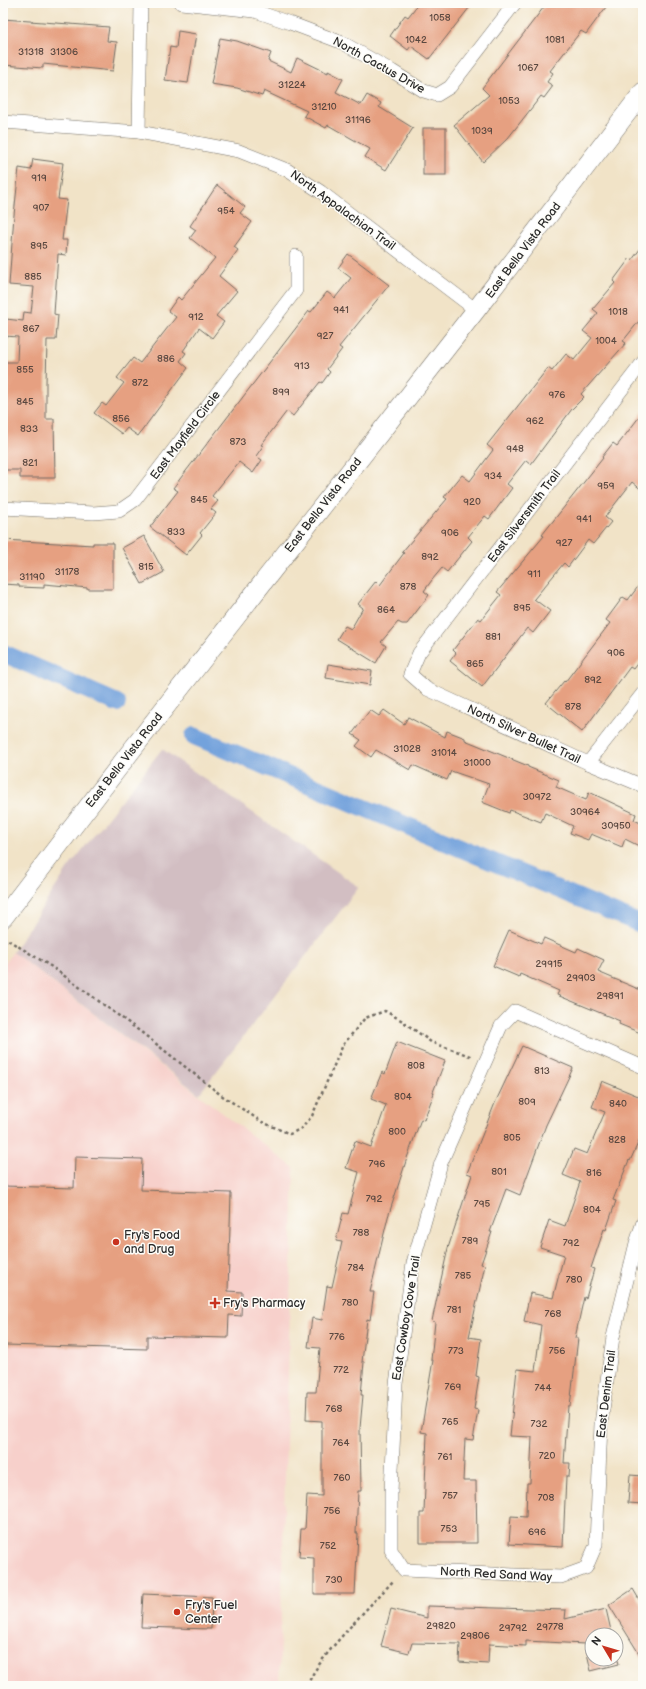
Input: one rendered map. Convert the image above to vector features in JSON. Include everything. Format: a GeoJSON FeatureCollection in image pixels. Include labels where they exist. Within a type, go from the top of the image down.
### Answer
{"type":"FeatureCollection","features":[{"type":"Feature","properties":{"kind":"street"},"geometry":{"type":"LineString","coordinates":[[139,132],[141,3]]}},
{"type":"Feature","properties":{"kind":"street","name":"North Cactus Drive"},"geometry":{"type":"LineString","coordinates":[[181,3],[255,7],[343,43],[424,91],[437,95],[450,87],[515,3]]}},
{"type":"Feature","properties":{"kind":"street","name":"East Bella Vista Road"},"geometry":{"type":"LineString","coordinates":[[3,918],[642,94]]}},
{"type":"Feature","properties":{"kind":"street","name":"North Appalachian Trail"},"geometry":{"type":"LineString","coordinates":[[3,122],[139,132],[239,151],[287,170],[321,192],[476,310]]}},
{"type":"Feature","properties":{"kind":"street","name":"East Mayfield Circle"},"geometry":{"type":"LineString","coordinates":[[3,508],[93,513],[119,511],[135,500],[296,290],[296,256]]}},
{"type":"Feature","properties":{"kind":"street","name":"East Silversmith Trail"},"geometry":{"type":"LineString","coordinates":[[410,674],[419,654],[643,362]]}},
{"type":"Feature","properties":{"kind":"street","name":"North Silver Bullet Trail"},"geometry":{"type":"LineString","coordinates":[[410,674],[427,689],[588,763],[643,786]]}},
{"type":"Feature","properties":{"kind":"street"},"geometry":{"type":"LineString","coordinates":[[588,763],[643,693]]}},
{"type":"Feature","properties":{"kind":"street","name":"East Cowboy Cove Trail"},"geometry":{"type":"LineString","coordinates":[[404,1570],[391,1550],[391,1492],[396,1384],[413,1262],[441,1163],[484,1061],[501,1026],[515,1011],[643,1067]]}},
{"type":"Feature","properties":{"kind":"street","name":"East Denim Trail"},"geometry":{"type":"LineString","coordinates":[[586,1568],[596,1545],[601,1424],[613,1337],[636,1243],[643,1222]]}},
{"type":"Feature","properties":{"kind":"street","name":"North Red Sand Way"},"geometry":{"type":"LineString","coordinates":[[404,1570],[561,1577],[586,1568]]}},
{"type":"Feature","properties":{"kind":"path"},"geometry":{"type":"LineString","coordinates":[[3,937],[58,972],[141,1032],[221,1095],[262,1122],[290,1134],[302,1128],[312,1116],[343,1045],[365,1018],[385,1011],[431,1042],[484,1061]]}},
{"type":"Feature","properties":{"kind":"path"},"geometry":{"type":"LineString","coordinates":[[308,1686],[309,1678],[326,1656],[404,1570]]}},
{"type":"Feature","properties":{"kind":"shaded area"},"geometry":{"type":"Polygon","coordinates":[[[162,749],[359,887],[199,1094],[13,952],[69,867],[162,749]]]}},
{"type":"Feature","properties":{"kind":"shaded area"},"geometry":{"type":"Polygon","coordinates":[[[13,952],[294,1168],[279,1686],[3,1686],[3,965],[13,952]]]}},
{"type":"Feature","properties":{"kind":"building"},"geometry":{"type":"Polygon","coordinates":[[[419,3],[473,3],[429,59],[411,46],[408,50],[390,36],[405,15],[408,17],[419,3]]]}},
{"type":"Feature","properties":{"kind":"building"},"geometry":{"type":"Polygon","coordinates":[[[547,3],[609,3],[586,34],[581,31],[550,71],[553,73],[547,82],[553,86],[544,98],[541,96],[508,138],[483,162],[454,125],[489,95],[482,88],[547,3]]]}},
{"type":"Feature","properties":{"kind":"building"},"geometry":{"type":"Polygon","coordinates":[[[3,19],[109,27],[107,41],[117,42],[113,71],[43,64],[43,68],[3,65],[3,19]]]}},
{"type":"Feature","properties":{"kind":"building"},"geometry":{"type":"Polygon","coordinates":[[[178,31],[196,34],[188,83],[165,80],[170,47],[176,48],[178,31]]]}},
{"type":"Feature","properties":{"kind":"building"},"geometry":{"type":"Polygon","coordinates":[[[220,38],[237,41],[271,53],[268,61],[291,72],[297,58],[328,73],[328,71],[343,79],[336,92],[361,105],[367,95],[381,103],[379,107],[413,128],[386,170],[365,157],[370,149],[328,125],[326,128],[304,116],[307,111],[264,91],[262,96],[237,88],[211,84],[220,38]]]}},
{"type":"Feature","properties":{"kind":"building"},"geometry":{"type":"Polygon","coordinates":[[[423,128],[446,128],[446,175],[423,175],[423,128]]]}},
{"type":"Feature","properties":{"kind":"building"},"geometry":{"type":"Polygon","coordinates":[[[33,159],[63,163],[58,199],[67,200],[62,240],[67,240],[66,255],[58,254],[54,314],[58,315],[56,340],[47,340],[46,419],[54,419],[55,478],[20,478],[20,470],[4,470],[4,362],[17,362],[18,337],[5,336],[6,319],[23,321],[24,312],[31,313],[34,287],[9,285],[14,215],[19,168],[31,170],[33,159]]]}},
{"type":"Feature","properties":{"kind":"building"},"geometry":{"type":"Polygon","coordinates":[[[217,185],[245,207],[240,213],[252,222],[234,247],[238,250],[219,276],[237,291],[216,316],[224,322],[212,338],[199,328],[183,351],[186,353],[180,361],[188,368],[138,436],[127,428],[122,434],[94,413],[102,403],[106,406],[124,383],[117,378],[133,358],[140,363],[176,317],[168,311],[178,297],[181,300],[215,258],[190,238],[196,230],[190,226],[217,185]]]}},
{"type":"Feature","properties":{"kind":"building"},"geometry":{"type":"Polygon","coordinates":[[[643,245],[643,316],[623,341],[626,343],[581,394],[584,397],[572,409],[531,464],[526,460],[507,484],[512,488],[489,519],[485,516],[468,537],[472,541],[447,572],[442,568],[432,580],[424,591],[429,595],[407,624],[398,622],[381,642],[386,646],[376,663],[337,639],[345,626],[351,629],[363,608],[358,604],[376,581],[380,585],[404,553],[402,552],[447,499],[444,497],[462,475],[470,481],[493,450],[487,445],[548,368],[552,371],[566,354],[574,360],[592,338],[583,331],[598,313],[593,309],[615,283],[613,281],[630,258],[632,260],[643,245]]]}},
{"type":"Feature","properties":{"kind":"building"},"geometry":{"type":"Polygon","coordinates":[[[348,254],[389,285],[339,347],[342,349],[327,369],[330,372],[322,383],[320,382],[293,416],[287,411],[261,445],[263,446],[256,456],[262,460],[253,473],[239,462],[212,496],[218,501],[211,509],[216,513],[200,533],[202,535],[186,555],[150,527],[178,491],[173,488],[309,311],[311,312],[327,292],[335,298],[351,278],[338,268],[348,254]]]}},
{"type":"Feature","properties":{"kind":"building"},"geometry":{"type":"Polygon","coordinates":[[[643,412],[643,491],[632,482],[605,517],[611,522],[593,544],[588,540],[568,567],[564,563],[534,599],[550,611],[533,633],[527,628],[482,687],[450,661],[456,653],[453,650],[478,618],[481,620],[501,595],[497,592],[544,536],[542,535],[603,458],[602,457],[613,443],[617,446],[643,412]]]}},
{"type":"Feature","properties":{"kind":"building"},"geometry":{"type":"Polygon","coordinates":[[[144,536],[164,572],[142,584],[122,548],[144,536]]]}},
{"type":"Feature","properties":{"kind":"building"},"geometry":{"type":"Polygon","coordinates":[[[3,540],[93,545],[93,543],[113,543],[113,589],[88,589],[44,584],[44,588],[19,587],[19,585],[3,584],[3,540]]]}},
{"type":"Feature","properties":{"kind":"building"},"geometry":{"type":"Polygon","coordinates":[[[643,580],[643,656],[633,669],[630,667],[582,732],[546,703],[564,681],[565,682],[610,623],[606,620],[623,597],[628,600],[643,580]]]}},
{"type":"Feature","properties":{"kind":"building"},"geometry":{"type":"Polygon","coordinates":[[[328,664],[372,671],[370,685],[326,678],[328,664]]]}},
{"type":"Feature","properties":{"kind":"building"},"geometry":{"type":"Polygon","coordinates":[[[370,710],[379,716],[384,710],[404,724],[408,717],[445,737],[447,731],[465,738],[465,740],[559,780],[556,787],[586,800],[589,792],[636,814],[634,820],[643,824],[643,848],[625,839],[622,847],[591,834],[588,840],[570,833],[573,826],[545,813],[541,822],[510,810],[509,813],[482,802],[489,784],[451,771],[447,780],[413,765],[410,770],[376,750],[371,757],[356,746],[361,740],[352,734],[370,710]]]}},
{"type":"Feature","properties":{"kind":"building"},"geometry":{"type":"Polygon","coordinates":[[[509,930],[541,944],[544,938],[576,952],[578,948],[604,960],[598,972],[643,991],[643,1034],[619,1024],[620,1021],[557,995],[559,991],[520,974],[519,977],[493,966],[509,930]]]}},
{"type":"Feature","properties":{"kind":"building"},"geometry":{"type":"Polygon","coordinates":[[[397,1042],[445,1061],[424,1120],[421,1119],[407,1158],[388,1217],[370,1292],[374,1292],[370,1320],[367,1319],[362,1362],[364,1362],[360,1428],[361,1491],[358,1491],[356,1533],[358,1533],[355,1594],[314,1594],[314,1558],[299,1557],[301,1529],[305,1529],[307,1495],[322,1496],[322,1421],[306,1420],[307,1392],[316,1392],[320,1348],[308,1347],[312,1318],[322,1320],[327,1286],[332,1287],[342,1242],[336,1241],[343,1213],[348,1214],[359,1172],[346,1168],[355,1141],[371,1147],[386,1105],[371,1099],[382,1072],[385,1074],[397,1042]]]}},
{"type":"Feature","properties":{"kind":"building"},"geometry":{"type":"Polygon","coordinates":[[[522,1046],[573,1068],[546,1125],[520,1195],[506,1189],[490,1232],[492,1232],[481,1264],[485,1265],[469,1337],[481,1339],[476,1376],[479,1377],[474,1409],[478,1410],[473,1440],[465,1439],[463,1481],[476,1481],[477,1543],[420,1543],[420,1513],[424,1513],[427,1433],[421,1432],[433,1360],[431,1360],[435,1322],[432,1321],[448,1248],[472,1175],[467,1173],[495,1103],[522,1046]]]}},
{"type":"Feature","properties":{"kind":"building"},"geometry":{"type":"Polygon","coordinates":[[[602,1081],[643,1098],[643,1132],[630,1161],[629,1160],[613,1200],[616,1201],[606,1230],[604,1229],[591,1268],[594,1269],[586,1298],[584,1297],[575,1338],[578,1338],[570,1406],[568,1406],[564,1463],[570,1463],[569,1476],[566,1476],[563,1547],[509,1544],[511,1516],[526,1517],[527,1483],[530,1483],[532,1437],[510,1436],[517,1369],[535,1371],[541,1325],[524,1321],[530,1293],[553,1298],[564,1255],[540,1247],[549,1220],[565,1226],[580,1182],[563,1175],[574,1149],[587,1154],[605,1112],[592,1107],[602,1081]]]}},
{"type":"Feature","properties":{"kind":"building","name":"Fry's Food and Drug"},"geometry":{"type":"Polygon","coordinates":[[[75,1157],[142,1159],[141,1190],[231,1193],[228,1291],[242,1292],[241,1316],[229,1315],[228,1338],[147,1336],[147,1349],[5,1345],[5,1335],[3,1335],[3,1186],[74,1188],[75,1157]]]}},
{"type":"Feature","properties":{"kind":"building"},"geometry":{"type":"Polygon","coordinates":[[[630,1475],[643,1476],[643,1504],[628,1503],[630,1475]]]}},
{"type":"Feature","properties":{"kind":"building"},"geometry":{"type":"Polygon","coordinates":[[[633,1589],[643,1606],[643,1660],[624,1627],[609,1605],[633,1589]]]}},
{"type":"Feature","properties":{"kind":"building","name":"Fry's Fuel Center"},"geometry":{"type":"Polygon","coordinates":[[[143,1594],[212,1597],[211,1629],[141,1627],[143,1594]]]}},
{"type":"Feature","properties":{"kind":"building"},"geometry":{"type":"Polygon","coordinates":[[[427,1606],[566,1610],[565,1619],[606,1609],[610,1627],[584,1627],[584,1644],[526,1641],[526,1646],[489,1644],[488,1664],[459,1662],[460,1644],[412,1643],[409,1653],[381,1646],[391,1609],[427,1618],[427,1606]]]}},
{"type":"Feature","properties":{"kind":"building"},"geometry":{"type":"Polygon","coordinates":[[[590,1667],[607,1667],[591,1671],[590,1667]]]}},
{"type":"Feature","properties":{"kind":"waterway"},"geometry":{"type":"LineString","coordinates":[[3,653],[117,703]]}},
{"type":"Feature","properties":{"kind":"waterway"},"geometry":{"type":"LineString","coordinates":[[194,736],[643,925]]}},
{"type":"Feature","properties":{"kind":"place","name":"Fry's Food and Drug"},"geometry":{"type":"Point","coordinates":[116,1242]}},
{"type":"Feature","properties":{"kind":"place","name":"Fry's Pharmacy"},"geometry":{"type":"Point","coordinates":[215,1303]}},
{"type":"Feature","properties":{"kind":"place","name":"Fry's Fuel Center"},"geometry":{"type":"Point","coordinates":[177,1612]}}]}
